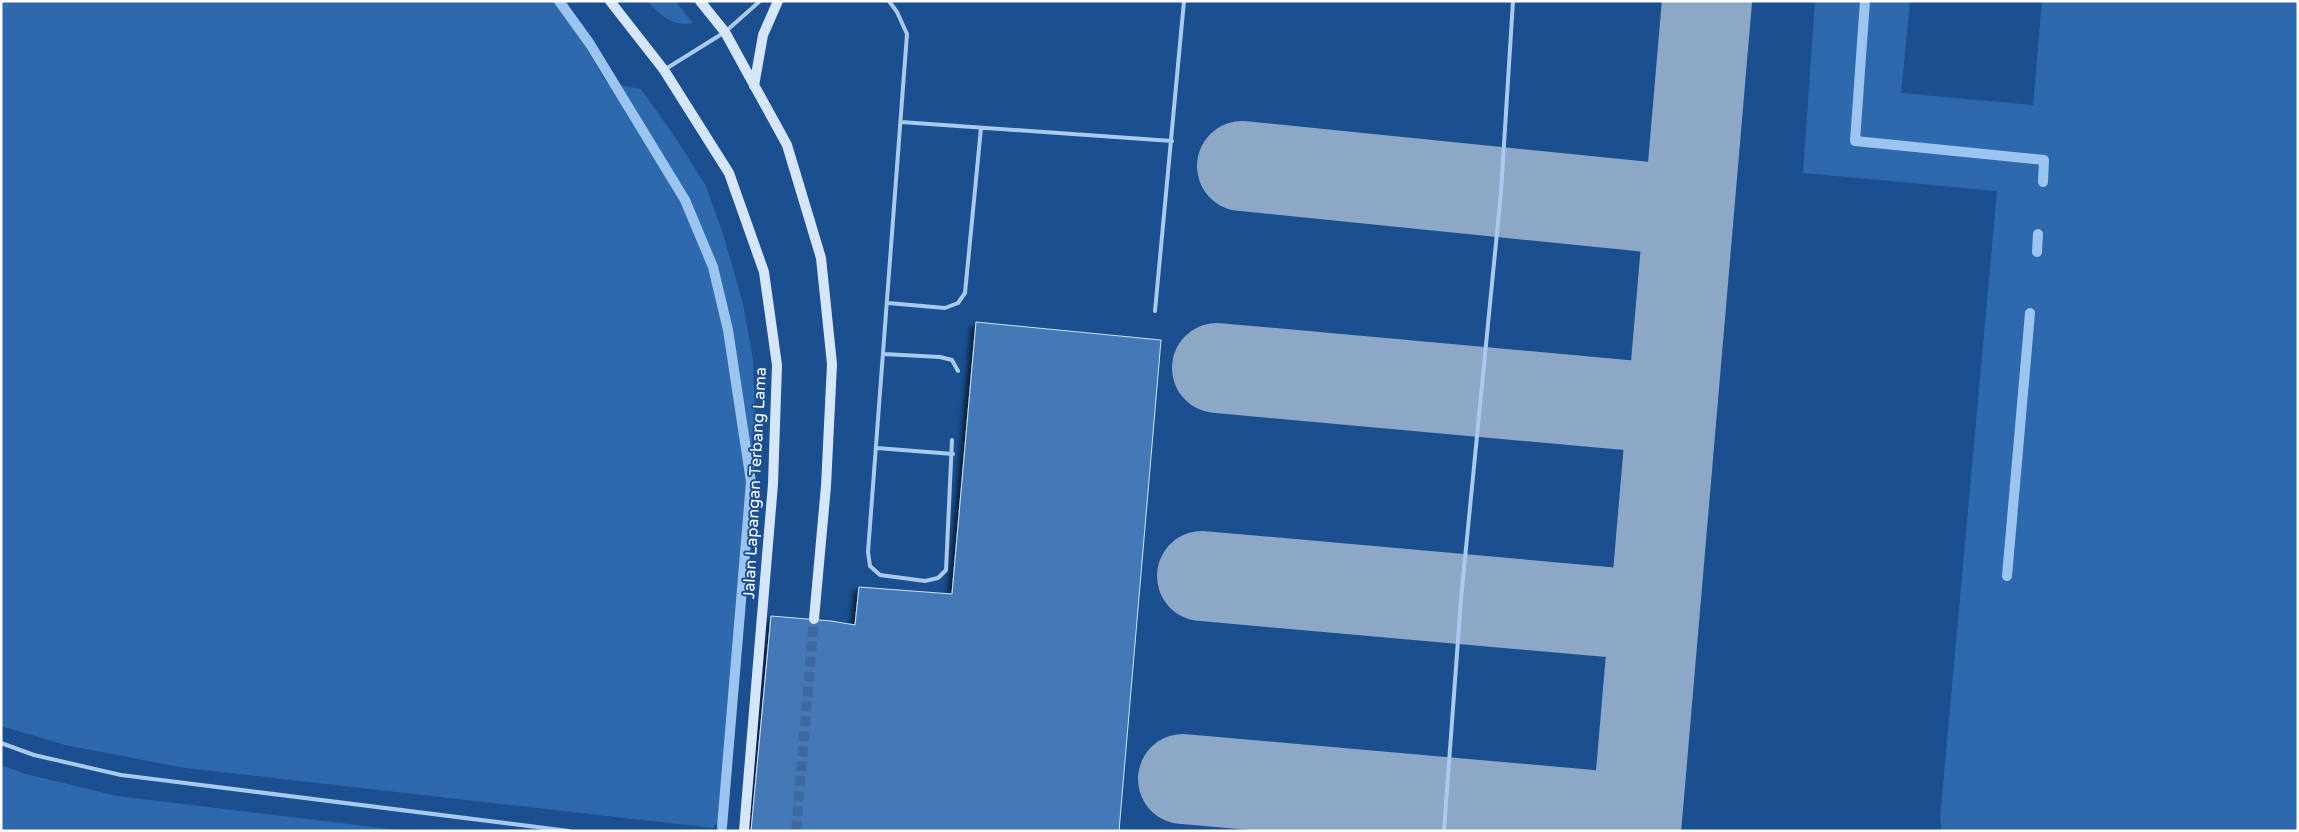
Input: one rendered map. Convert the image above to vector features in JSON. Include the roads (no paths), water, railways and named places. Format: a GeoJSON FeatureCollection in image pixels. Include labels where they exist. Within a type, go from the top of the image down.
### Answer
{"type":"FeatureCollection","features":[{"type":"Feature","properties":{"kind":"main road","name":"Jalan Lapangan Terbang Lama"},"geometry":{"type":"LineString","coordinates":[[610,1],[664,70],[729,173],[764,272],[777,365],[773,484],[744,831]]}},
{"type":"Feature","properties":{"kind":"main road"},"geometry":{"type":"LineString","coordinates":[[700,1],[726,32],[787,145],[822,258],[832,364],[826,486],[814,619]]}},
{"type":"Feature","properties":{"kind":"main road"},"geometry":{"type":"LineString","coordinates":[[754,86],[763,35],[778,1]]}},
{"type":"Feature","properties":{"kind":"lane"},"geometry":{"type":"LineString","coordinates":[[664,70],[726,32],[760,1]]}},
{"type":"Feature","properties":{"kind":"lane"},"geometry":{"type":"LineString","coordinates":[[889,1],[897,12],[907,34],[868,552],[870,566],[880,575],[925,581],[938,578],[946,570],[952,440]]}},
{"type":"Feature","properties":{"kind":"lane"},"geometry":{"type":"LineString","coordinates":[[1155,311],[1184,1]]}},
{"type":"Feature","properties":{"kind":"lane"},"geometry":{"type":"LineString","coordinates":[[1444,831],[1461,598],[1501,192],[1513,1]]}},
{"type":"Feature","properties":{"kind":"lane"},"geometry":{"type":"LineString","coordinates":[[901,122],[1172,142]]}},
{"type":"Feature","properties":{"kind":"lane"},"geometry":{"type":"LineString","coordinates":[[888,303],[945,308],[958,303],[965,293],[981,128]]}},
{"type":"Feature","properties":{"kind":"lane"},"geometry":{"type":"LineString","coordinates":[[884,354],[940,357],[952,360],[958,371]]}},
{"type":"Feature","properties":{"kind":"lane"},"geometry":{"type":"LineString","coordinates":[[877,448],[952,454]]}},
{"type":"Feature","properties":{"kind":"lane"},"geometry":{"type":"LineString","coordinates":[[1,744],[34,755],[121,775],[569,831]]}},
{"type":"Feature","properties":{"kind":"waterway"},"geometry":{"type":"LineString","coordinates":[[559,1],[590,44],[685,200],[713,267],[728,330],[751,482],[722,827]]}},
{"type":"Feature","properties":{"kind":"waterway"},"geometry":{"type":"LineString","coordinates":[[1865,1],[1855,141],[2044,160],[2043,182]]}},
{"type":"Feature","properties":{"kind":"waterway"},"geometry":{"type":"LineString","coordinates":[[2037,252],[2038,234]]}},
{"type":"Feature","properties":{"kind":"waterway"},"geometry":{"type":"LineString","coordinates":[[2007,576],[2030,313]]}},
{"type":"Feature","properties":{"kind":"tunnel"},"geometry":{"type":"LineString","coordinates":[[796,831],[814,619]]}}]}
